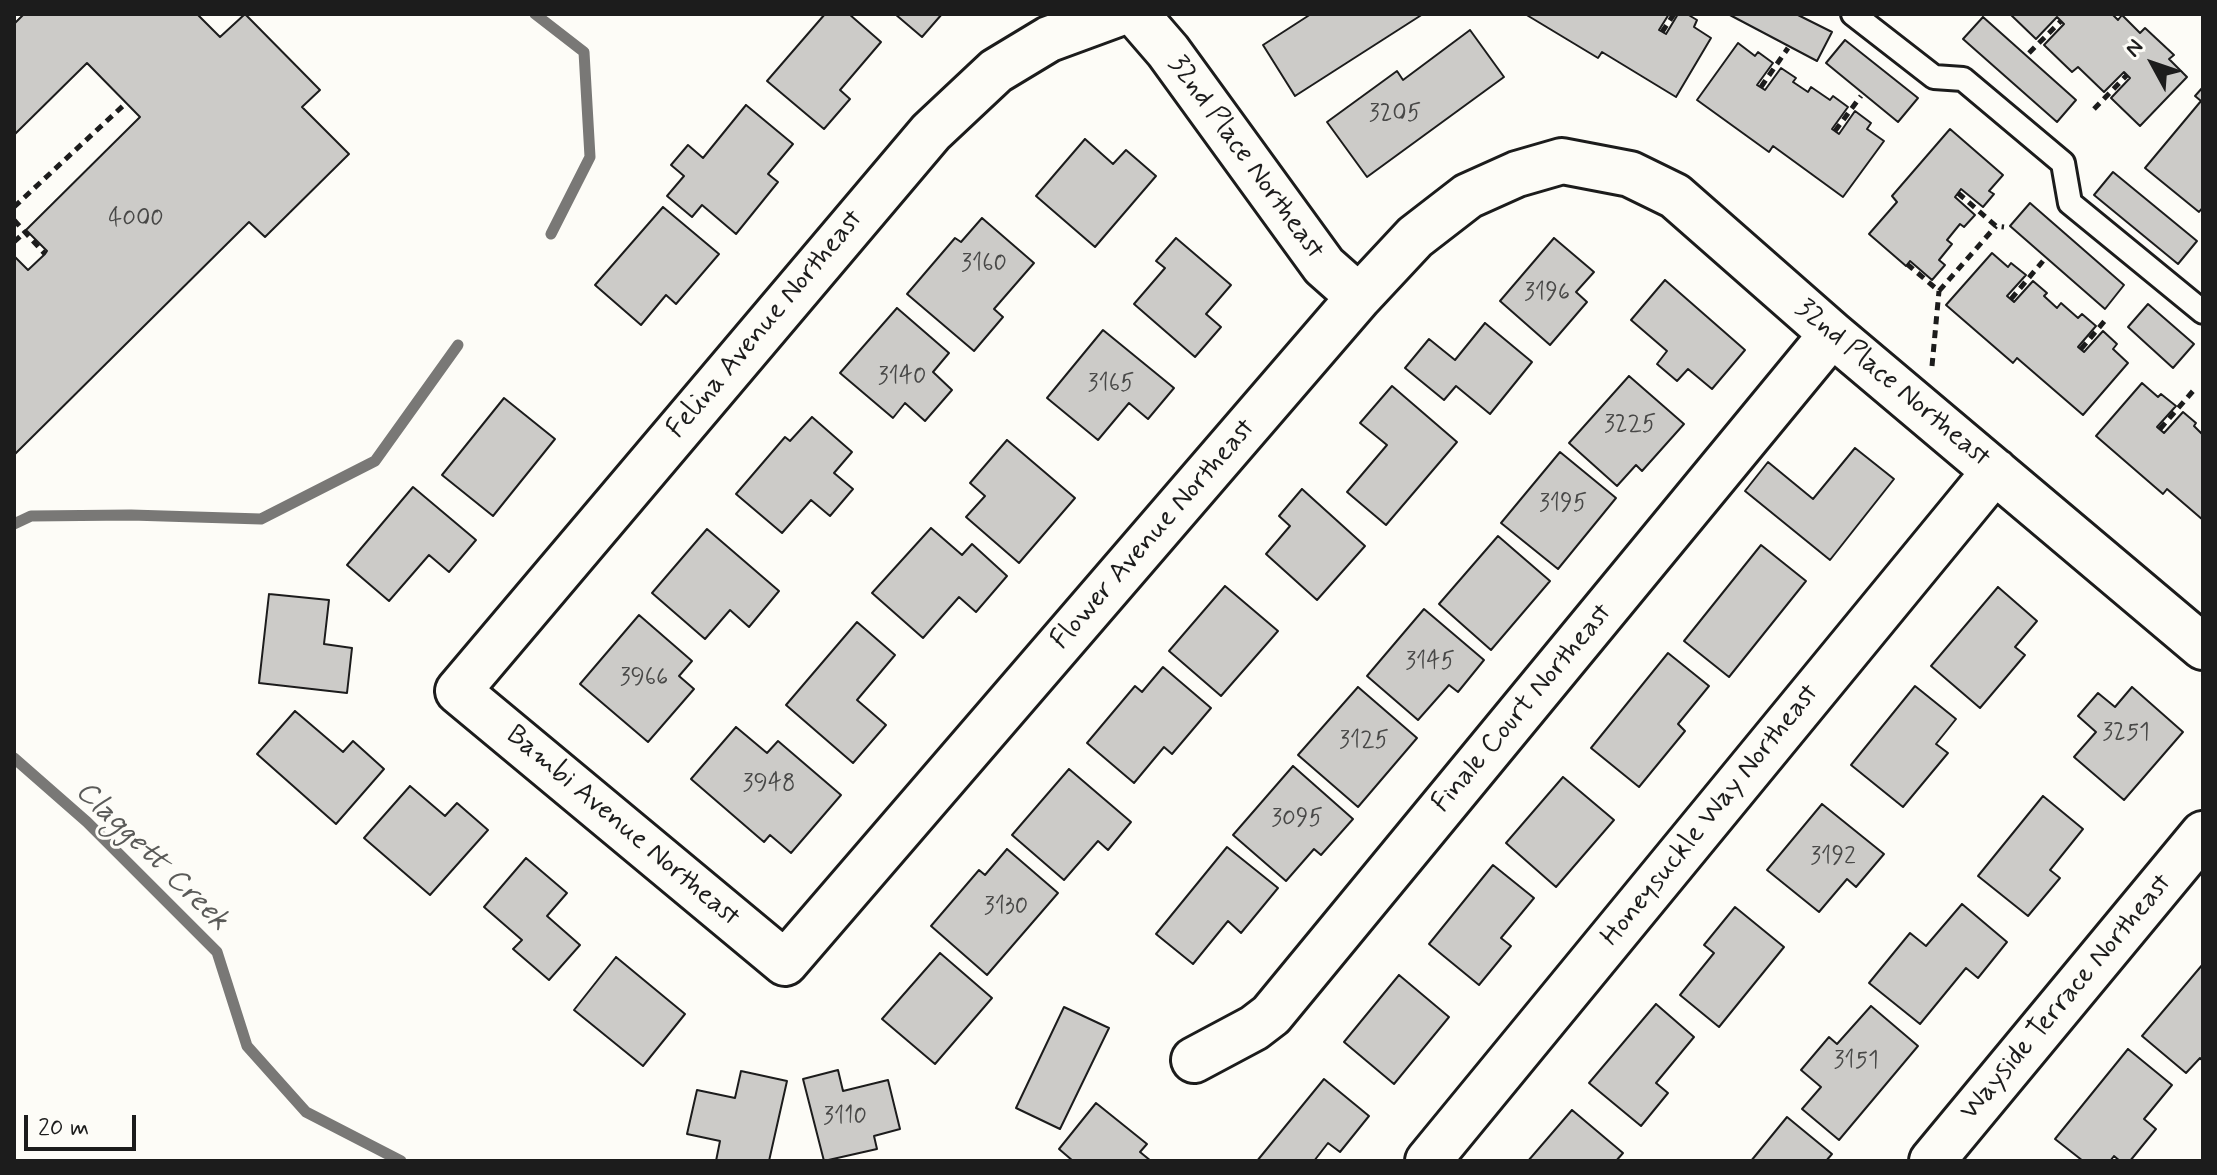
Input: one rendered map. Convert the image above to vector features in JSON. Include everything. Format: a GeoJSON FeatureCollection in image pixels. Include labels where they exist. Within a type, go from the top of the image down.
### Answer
{"type":"FeatureCollection","features":[{"type":"Feature","properties":{"kind":"street","name":"Felina Avenue Northeast"},"geometry":{"type":"LineString","coordinates":[[458,691],[951,112],[996,71],[1049,39],[1117,14]]}},
{"type":"Feature","properties":{"kind":"street","name":"32nd Place Northeast"},"geometry":{"type":"LineString","coordinates":[[1136,14],[1168,51],[1324,266],[1359,297]]}},
{"type":"Feature","properties":{"kind":"street","name":"32nd Place Northeast"},"geometry":{"type":"LineString","coordinates":[[1562,161],[1630,174],[1675,196],[1832,334],[2203,647]]}},
{"type":"Feature","properties":{"kind":"street","name":"Flower Avenue Northeast"},"geometry":{"type":"LineString","coordinates":[[785,963],[1359,297],[1415,237],[1468,196],[1517,174],[1562,161]]}},
{"type":"Feature","properties":{"kind":"street","name":"Finale Court Northeast"},"geometry":{"type":"LineString","coordinates":[[1194,1060],[1254,1028],[1271,1015],[1832,334]]}},
{"type":"Feature","properties":{"kind":"street","name":"Honeysuckle Way Northeast"},"geometry":{"type":"LineString","coordinates":[[1428,1161],[1995,471]]}},
{"type":"Feature","properties":{"kind":"street","name":"Bambi Avenue Northeast"},"geometry":{"type":"LineString","coordinates":[[458,691],[785,963]]}},
{"type":"Feature","properties":{"kind":"street","name":"Wayside Terrace Northeast"},"geometry":{"type":"LineString","coordinates":[[1932,1161],[2203,834]]}},
{"type":"Feature","properties":{"kind":"lane"},"geometry":{"type":"LineString","coordinates":[[1853,14],[1934,77],[1963,79],[2063,163],[2070,203],[2203,312]]}},
{"type":"Feature","properties":{"kind":"path"},"geometry":{"type":"LineString","coordinates":[[1662,32],[1674,14]]}},
{"type":"Feature","properties":{"kind":"path"},"geometry":{"type":"LineString","coordinates":[[2029,53],[2061,21]]}},
{"type":"Feature","properties":{"kind":"path"},"geometry":{"type":"LineString","coordinates":[[1761,87],[1788,48]]}},
{"type":"Feature","properties":{"kind":"path"},"geometry":{"type":"LineString","coordinates":[[2094,109],[2127,75]]}},
{"type":"Feature","properties":{"kind":"path"},"geometry":{"type":"LineString","coordinates":[[1835,131],[1861,96]]}},
{"type":"Feature","properties":{"kind":"path"},"geometry":{"type":"LineString","coordinates":[[14,207],[126,103]]}},
{"type":"Feature","properties":{"kind":"path"},"geometry":{"type":"LineString","coordinates":[[1958,193],[1996,226],[2004,227]]}},
{"type":"Feature","properties":{"kind":"path"},"geometry":{"type":"LineString","coordinates":[[14,220],[45,254]]}},
{"type":"Feature","properties":{"kind":"path"},"geometry":{"type":"LineString","coordinates":[[1932,370],[1939,291],[1996,226]]}},
{"type":"Feature","properties":{"kind":"path"},"geometry":{"type":"LineString","coordinates":[[14,242],[25,232]]}},
{"type":"Feature","properties":{"kind":"path"},"geometry":{"type":"LineString","coordinates":[[2011,299],[2043,261]]}},
{"type":"Feature","properties":{"kind":"path"},"geometry":{"type":"LineString","coordinates":[[1907,264],[1939,291]]}},
{"type":"Feature","properties":{"kind":"path"},"geometry":{"type":"LineString","coordinates":[[2081,349],[2108,317]]}},
{"type":"Feature","properties":{"kind":"path"},"geometry":{"type":"LineString","coordinates":[[2160,429],[2193,391]]}},
{"type":"Feature","properties":{"kind":"building"},"geometry":{"type":"Polygon","coordinates":[[[24,14],[197,14],[220,37],[245,14],[320,90],[302,107],[349,154],[265,237],[249,222],[14,455],[14,256],[28,270],[45,254],[47,251],[26,230],[140,117],[87,63],[14,135],[14,24],[24,14]]]}},
{"type":"Feature","properties":{"kind":"building"},"geometry":{"type":"Polygon","coordinates":[[[825,14],[849,14],[881,42],[840,90],[850,99],[824,129],[767,81],[825,14]]]}},
{"type":"Feature","properties":{"kind":"building"},"geometry":{"type":"Polygon","coordinates":[[[895,14],[942,14],[922,37],[895,14]]]}},
{"type":"Feature","properties":{"kind":"building"},"geometry":{"type":"Polygon","coordinates":[[[1311,14],[1423,14],[1295,96],[1263,45],[1311,14]]]}},
{"type":"Feature","properties":{"kind":"building"},"geometry":{"type":"Polygon","coordinates":[[[1525,14],[1669,14],[1659,30],[1666,34],[1678,14],[1687,14],[1697,20],[1694,27],[1711,38],[1676,97],[1602,52],[1598,58],[1525,14]]]}},
{"type":"Feature","properties":{"kind":"building"},"geometry":{"type":"Polygon","coordinates":[[[1728,14],[1796,14],[1832,32],[1817,61],[1728,14]]]}},
{"type":"Feature","properties":{"kind":"building"},"geometry":{"type":"Polygon","coordinates":[[[2010,14],[2112,14],[2118,20],[2122,15],[2140,33],[2145,28],[2174,55],[2169,59],[2187,77],[2140,126],[2111,98],[2130,78],[2124,72],[2104,92],[2078,67],[2072,72],[2044,45],[2064,24],[2057,17],[2036,39],[2010,14]]]}},
{"type":"Feature","properties":{"kind":"building"},"geometry":{"type":"Polygon","coordinates":[[[1983,17],[2076,100],[2057,122],[1963,39],[1983,17]]]}},
{"type":"Feature","properties":{"kind":"building"},"geometry":{"type":"Polygon","coordinates":[[[1470,30],[1504,77],[1367,177],[1327,122],[1397,71],[1403,80],[1470,30]]]}},
{"type":"Feature","properties":{"kind":"building"},"geometry":{"type":"Polygon","coordinates":[[[1845,40],[1918,98],[1898,122],[1826,63],[1845,40]]]}},
{"type":"Feature","properties":{"kind":"building"},"geometry":{"type":"Polygon","coordinates":[[[1738,43],[1755,56],[1758,52],[1773,63],[1757,85],[1765,90],[1781,68],[1796,78],[1793,82],[1808,92],[1811,87],[1830,100],[1833,96],[1848,107],[1832,129],[1839,134],[1855,111],[1871,123],[1867,129],[1884,141],[1843,197],[1773,146],[1769,152],[1697,100],[1738,43]]]}},
{"type":"Feature","properties":{"kind":"building"},"geometry":{"type":"Polygon","coordinates":[[[2203,87],[2203,207],[2199,212],[2145,168],[2201,101],[2195,96],[2203,87]]]}},
{"type":"Feature","properties":{"kind":"building"},"geometry":{"type":"Polygon","coordinates":[[[746,105],[793,144],[768,174],[778,182],[736,234],[702,205],[692,217],[667,196],[684,176],[671,165],[688,145],[703,158],[746,105]]]}},
{"type":"Feature","properties":{"kind":"building"},"geometry":{"type":"Polygon","coordinates":[[[1950,129],[2003,175],[1989,191],[1994,194],[1983,207],[1961,189],[1955,197],[1975,215],[1964,227],[1960,224],[1947,240],[1952,244],[1939,260],[1945,265],[1932,280],[1910,261],[1906,266],[1869,234],[1897,202],[1892,196],[1950,129]]]}},
{"type":"Feature","properties":{"kind":"building"},"geometry":{"type":"Polygon","coordinates":[[[1085,139],[1113,164],[1126,150],[1156,176],[1095,247],[1036,196],[1085,139]]]}},
{"type":"Feature","properties":{"kind":"building"},"geometry":{"type":"Polygon","coordinates":[[[2113,172],[2197,241],[2178,264],[2094,195],[2113,172]]]}},
{"type":"Feature","properties":{"kind":"building"},"geometry":{"type":"Polygon","coordinates":[[[2030,203],[2124,285],[2105,309],[2010,226],[2030,203]]]}},
{"type":"Feature","properties":{"kind":"building"},"geometry":{"type":"Polygon","coordinates":[[[663,207],[719,254],[676,304],[666,295],[641,325],[595,285],[663,207]]]}},
{"type":"Feature","properties":{"kind":"building"},"geometry":{"type":"Polygon","coordinates":[[[982,218],[1034,263],[994,309],[1003,317],[974,351],[907,294],[955,238],[961,242],[982,218]]]}},
{"type":"Feature","properties":{"kind":"building"},"geometry":{"type":"Polygon","coordinates":[[[1176,238],[1231,285],[1206,314],[1221,327],[1195,357],[1134,304],[1165,268],[1156,261],[1176,238]]]}},
{"type":"Feature","properties":{"kind":"building"},"geometry":{"type":"Polygon","coordinates":[[[1554,238],[1594,272],[1576,292],[1587,302],[1550,345],[1500,301],[1554,238]]]}},
{"type":"Feature","properties":{"kind":"building"},"geometry":{"type":"Polygon","coordinates":[[[1992,253],[2008,267],[2011,263],[2026,275],[2007,296],[2014,302],[2033,281],[2047,293],[2044,296],[2057,308],[2061,303],[2078,318],[2082,314],[2096,326],[2078,347],[2084,352],[2103,331],[2117,344],[2113,349],[2128,363],[2083,415],[2017,358],[2013,363],[1946,305],[1992,253]]]}},
{"type":"Feature","properties":{"kind":"building"},"geometry":{"type":"Polygon","coordinates":[[[1665,280],[1745,350],[1712,389],[1688,369],[1677,381],[1657,364],[1667,351],[1631,320],[1665,280]]]}},
{"type":"Feature","properties":{"kind":"building"},"geometry":{"type":"Polygon","coordinates":[[[2148,304],[2194,344],[2173,368],[2128,327],[2148,304]]]}},
{"type":"Feature","properties":{"kind":"building"},"geometry":{"type":"Polygon","coordinates":[[[897,308],[949,353],[933,372],[952,390],[925,421],[905,403],[893,418],[840,373],[897,308]]]}},
{"type":"Feature","properties":{"kind":"building"},"geometry":{"type":"Polygon","coordinates":[[[1485,323],[1532,362],[1490,414],[1456,386],[1444,400],[1405,368],[1429,339],[1455,360],[1485,323]]]}},
{"type":"Feature","properties":{"kind":"building"},"geometry":{"type":"Polygon","coordinates":[[[1103,330],[1174,388],[1148,419],[1129,403],[1098,440],[1047,398],[1103,330]]]}},
{"type":"Feature","properties":{"kind":"building"},"geometry":{"type":"Polygon","coordinates":[[[1629,376],[1684,424],[1642,471],[1636,465],[1617,486],[1569,443],[1629,376]]]}},
{"type":"Feature","properties":{"kind":"building"},"geometry":{"type":"Polygon","coordinates":[[[2142,383],[2158,397],[2161,394],[2176,406],[2157,427],[2164,433],[2183,412],[2196,423],[2194,426],[2203,435],[2203,520],[2167,489],[2163,494],[2096,436],[2142,383]]]}},
{"type":"Feature","properties":{"kind":"building"},"geometry":{"type":"Polygon","coordinates":[[[1392,386],[1457,442],[1386,525],[1347,492],[1387,445],[1360,423],[1392,386]]]}},
{"type":"Feature","properties":{"kind":"building"},"geometry":{"type":"Polygon","coordinates":[[[504,398],[555,439],[493,516],[442,475],[504,398]]]}},
{"type":"Feature","properties":{"kind":"building"},"geometry":{"type":"Polygon","coordinates":[[[812,417],[852,452],[834,473],[853,489],[830,516],[811,500],[782,533],[736,494],[785,437],[790,441],[812,417]]]}},
{"type":"Feature","properties":{"kind":"building"},"geometry":{"type":"Polygon","coordinates":[[[1007,440],[1075,498],[1019,563],[966,517],[985,496],[970,483],[1007,440]]]}},
{"type":"Feature","properties":{"kind":"building"},"geometry":{"type":"Polygon","coordinates":[[[1855,448],[1894,479],[1830,560],[1745,491],[1768,462],[1813,499],[1855,448]]]}},
{"type":"Feature","properties":{"kind":"building"},"geometry":{"type":"Polygon","coordinates":[[[1560,452],[1616,498],[1558,569],[1501,523],[1560,452]]]}},
{"type":"Feature","properties":{"kind":"building"},"geometry":{"type":"Polygon","coordinates":[[[413,487],[476,540],[449,572],[429,555],[389,601],[347,565],[413,487]]]}},
{"type":"Feature","properties":{"kind":"building"},"geometry":{"type":"Polygon","coordinates":[[[1302,489],[1365,546],[1317,600],[1266,554],[1290,526],[1279,516],[1302,489]]]}},
{"type":"Feature","properties":{"kind":"building"},"geometry":{"type":"Polygon","coordinates":[[[931,528],[962,555],[972,544],[1007,576],[976,612],[959,597],[923,638],[872,593],[931,528]]]}},
{"type":"Feature","properties":{"kind":"building"},"geometry":{"type":"Polygon","coordinates":[[[707,529],[779,591],[749,627],[730,610],[705,639],[652,593],[707,529]]]}},
{"type":"Feature","properties":{"kind":"building"},"geometry":{"type":"Polygon","coordinates":[[[1498,536],[1550,581],[1491,650],[1439,604],[1498,536]]]}},
{"type":"Feature","properties":{"kind":"building"},"geometry":{"type":"Polygon","coordinates":[[[1761,545],[1806,581],[1729,677],[1684,641],[1761,545]]]}},
{"type":"Feature","properties":{"kind":"building"},"geometry":{"type":"Polygon","coordinates":[[[1225,586],[1278,631],[1221,696],[1169,651],[1225,586]]]}},
{"type":"Feature","properties":{"kind":"building"},"geometry":{"type":"Polygon","coordinates":[[[1998,587],[2037,621],[2015,647],[2025,655],[1980,708],[1931,666],[1998,587]]]}},
{"type":"Feature","properties":{"kind":"building"},"geometry":{"type":"Polygon","coordinates":[[[269,594],[329,600],[324,644],[352,648],[347,693],[259,683],[269,594]]]}},
{"type":"Feature","properties":{"kind":"building"},"geometry":{"type":"Polygon","coordinates":[[[1424,609],[1484,660],[1458,692],[1449,685],[1418,720],[1367,676],[1424,609]]]}},
{"type":"Feature","properties":{"kind":"building"},"geometry":{"type":"Polygon","coordinates":[[[639,615],[692,661],[679,676],[694,689],[648,742],[580,684],[639,615]]]}},
{"type":"Feature","properties":{"kind":"building"},"geometry":{"type":"Polygon","coordinates":[[[857,622],[895,655],[857,700],[886,725],[853,763],[786,705],[857,622]]]}},
{"type":"Feature","properties":{"kind":"building"},"geometry":{"type":"Polygon","coordinates":[[[1668,653],[1709,686],[1678,724],[1685,731],[1639,787],[1591,748],[1668,653]]]}},
{"type":"Feature","properties":{"kind":"building"},"geometry":{"type":"Polygon","coordinates":[[[1163,667],[1211,708],[1172,754],[1164,747],[1134,783],[1087,743],[1135,686],[1142,692],[1163,667]]]}},
{"type":"Feature","properties":{"kind":"building"},"geometry":{"type":"Polygon","coordinates":[[[1915,686],[1956,719],[1936,744],[1948,753],[1903,807],[1851,765],[1915,686]]]}},
{"type":"Feature","properties":{"kind":"building"},"geometry":{"type":"Polygon","coordinates":[[[1358,687],[1417,738],[1358,807],[1298,755],[1358,687]]]}},
{"type":"Feature","properties":{"kind":"building"},"geometry":{"type":"Polygon","coordinates":[[[2132,687],[2183,732],[2124,800],[2074,757],[2096,732],[2078,716],[2098,693],[2115,707],[2132,687]]]}},
{"type":"Feature","properties":{"kind":"building"},"geometry":{"type":"Polygon","coordinates":[[[295,711],[343,752],[353,741],[384,769],[336,824],[257,754],[295,711]]]}},
{"type":"Feature","properties":{"kind":"building"},"geometry":{"type":"Polygon","coordinates":[[[736,727],[767,753],[778,741],[841,795],[791,853],[770,835],[764,842],[691,779],[736,727]]]}},
{"type":"Feature","properties":{"kind":"building"},"geometry":{"type":"Polygon","coordinates":[[[1293,766],[1353,819],[1321,855],[1314,849],[1286,881],[1233,835],[1293,766]]]}},
{"type":"Feature","properties":{"kind":"building"},"geometry":{"type":"Polygon","coordinates":[[[1069,769],[1131,822],[1108,850],[1098,841],[1064,880],[1012,835],[1069,769]]]}},
{"type":"Feature","properties":{"kind":"building"},"geometry":{"type":"Polygon","coordinates":[[[1563,777],[1614,820],[1556,887],[1506,843],[1563,777]]]}},
{"type":"Feature","properties":{"kind":"building"},"geometry":{"type":"Polygon","coordinates":[[[410,786],[445,816],[457,803],[488,830],[430,895],[364,838],[410,786]]]}},
{"type":"Feature","properties":{"kind":"building"},"geometry":{"type":"Polygon","coordinates":[[[2043,796],[2083,829],[2050,870],[2060,878],[2028,916],[1978,876],[2043,796]]]}},
{"type":"Feature","properties":{"kind":"building"},"geometry":{"type":"Polygon","coordinates":[[[1822,804],[1884,854],[1856,887],[1847,879],[1819,912],[1767,870],[1822,804]]]}},
{"type":"Feature","properties":{"kind":"building"},"geometry":{"type":"Polygon","coordinates":[[[1227,847],[1278,888],[1241,933],[1228,921],[1193,964],[1156,934],[1227,847]]]}},
{"type":"Feature","properties":{"kind":"building"},"geometry":{"type":"Polygon","coordinates":[[[1007,849],[1058,893],[987,975],[931,926],[979,870],[985,875],[1007,849]]]}},
{"type":"Feature","properties":{"kind":"building"},"geometry":{"type":"Polygon","coordinates":[[[526,858],[567,893],[547,916],[580,945],[549,980],[513,949],[522,940],[484,907],[526,858]]]}},
{"type":"Feature","properties":{"kind":"building"},"geometry":{"type":"Polygon","coordinates":[[[1493,865],[1534,898],[1501,938],[1511,946],[1479,985],[1429,944],[1493,865]]]}},
{"type":"Feature","properties":{"kind":"building"},"geometry":{"type":"Polygon","coordinates":[[[1962,904],[2007,942],[1978,978],[1966,968],[1920,1024],[1869,983],[1910,933],[1926,946],[1962,904]]]}},
{"type":"Feature","properties":{"kind":"building"},"geometry":{"type":"Polygon","coordinates":[[[1735,907],[1784,947],[1719,1027],[1680,995],[1714,953],[1704,945],[1735,907]]]}},
{"type":"Feature","properties":{"kind":"building"},"geometry":{"type":"Polygon","coordinates":[[[940,953],[992,998],[935,1064],[882,1019],[940,953]]]}},
{"type":"Feature","properties":{"kind":"building"},"geometry":{"type":"Polygon","coordinates":[[[616,957],[685,1014],[643,1066],[574,1010],[616,957]]]}},
{"type":"Feature","properties":{"kind":"building"},"geometry":{"type":"Polygon","coordinates":[[[2203,964],[2203,1061],[2200,1058],[2186,1073],[2142,1036],[2203,964]]]}},
{"type":"Feature","properties":{"kind":"building"},"geometry":{"type":"Polygon","coordinates":[[[1399,975],[1449,1017],[1394,1084],[1344,1042],[1399,975]]]}},
{"type":"Feature","properties":{"kind":"building"},"geometry":{"type":"Polygon","coordinates":[[[1656,1004],[1694,1037],[1656,1083],[1668,1093],[1641,1126],[1589,1083],[1656,1004]]]}},
{"type":"Feature","properties":{"kind":"building"},"geometry":{"type":"Polygon","coordinates":[[[1871,1006],[1918,1046],[1839,1140],[1802,1109],[1821,1087],[1801,1070],[1829,1037],[1837,1044],[1871,1006]]]}},
{"type":"Feature","properties":{"kind":"building"},"geometry":{"type":"Polygon","coordinates":[[[1064,1007],[1109,1028],[1060,1129],[1016,1108],[1064,1007]]]}},
{"type":"Feature","properties":{"kind":"building"},"geometry":{"type":"Polygon","coordinates":[[[2128,1049],[2172,1085],[2144,1119],[2156,1129],[2130,1161],[2120,1161],[2114,1156],[2110,1161],[2083,1161],[2055,1139],[2128,1049]]]}},
{"type":"Feature","properties":{"kind":"building"},"geometry":{"type":"Polygon","coordinates":[[[838,1070],[843,1091],[888,1080],[900,1129],[874,1136],[877,1149],[824,1161],[803,1079],[838,1070]]]}},
{"type":"Feature","properties":{"kind":"building"},"geometry":{"type":"Polygon","coordinates":[[[741,1071],[787,1081],[769,1161],[716,1161],[720,1141],[687,1134],[697,1090],[735,1098],[741,1071]]]}},
{"type":"Feature","properties":{"kind":"building"},"geometry":{"type":"Polygon","coordinates":[[[1324,1079],[1369,1116],[1340,1152],[1328,1143],[1314,1161],[1257,1161],[1324,1079]]]}},
{"type":"Feature","properties":{"kind":"building"},"geometry":{"type":"Polygon","coordinates":[[[1096,1103],[1147,1144],[1140,1152],[1151,1161],[1073,1161],[1059,1149],[1096,1103]]]}},
{"type":"Feature","properties":{"kind":"building"},"geometry":{"type":"Polygon","coordinates":[[[1572,1110],[1623,1153],[1616,1161],[1528,1161],[1572,1110]]]}},
{"type":"Feature","properties":{"kind":"building"},"geometry":{"type":"Polygon","coordinates":[[[1787,1117],[1832,1154],[1826,1161],[1751,1161],[1787,1117]]]}},
{"type":"Feature","properties":{"kind":"waterway","name":"Claggett Creek"},"geometry":{"type":"LineString","coordinates":[[535,14],[584,52],[590,157],[551,234]]}},
{"type":"Feature","properties":{"kind":"waterway","name":"Claggett Creek"},"geometry":{"type":"LineString","coordinates":[[14,524],[31,516],[261,519],[375,461],[458,345]]}},
{"type":"Feature","properties":{"kind":"waterway","name":"Claggett Creek"},"geometry":{"type":"LineString","coordinates":[[14,758],[87,822],[217,952],[247,1046],[306,1112],[401,1161]]}}]}
